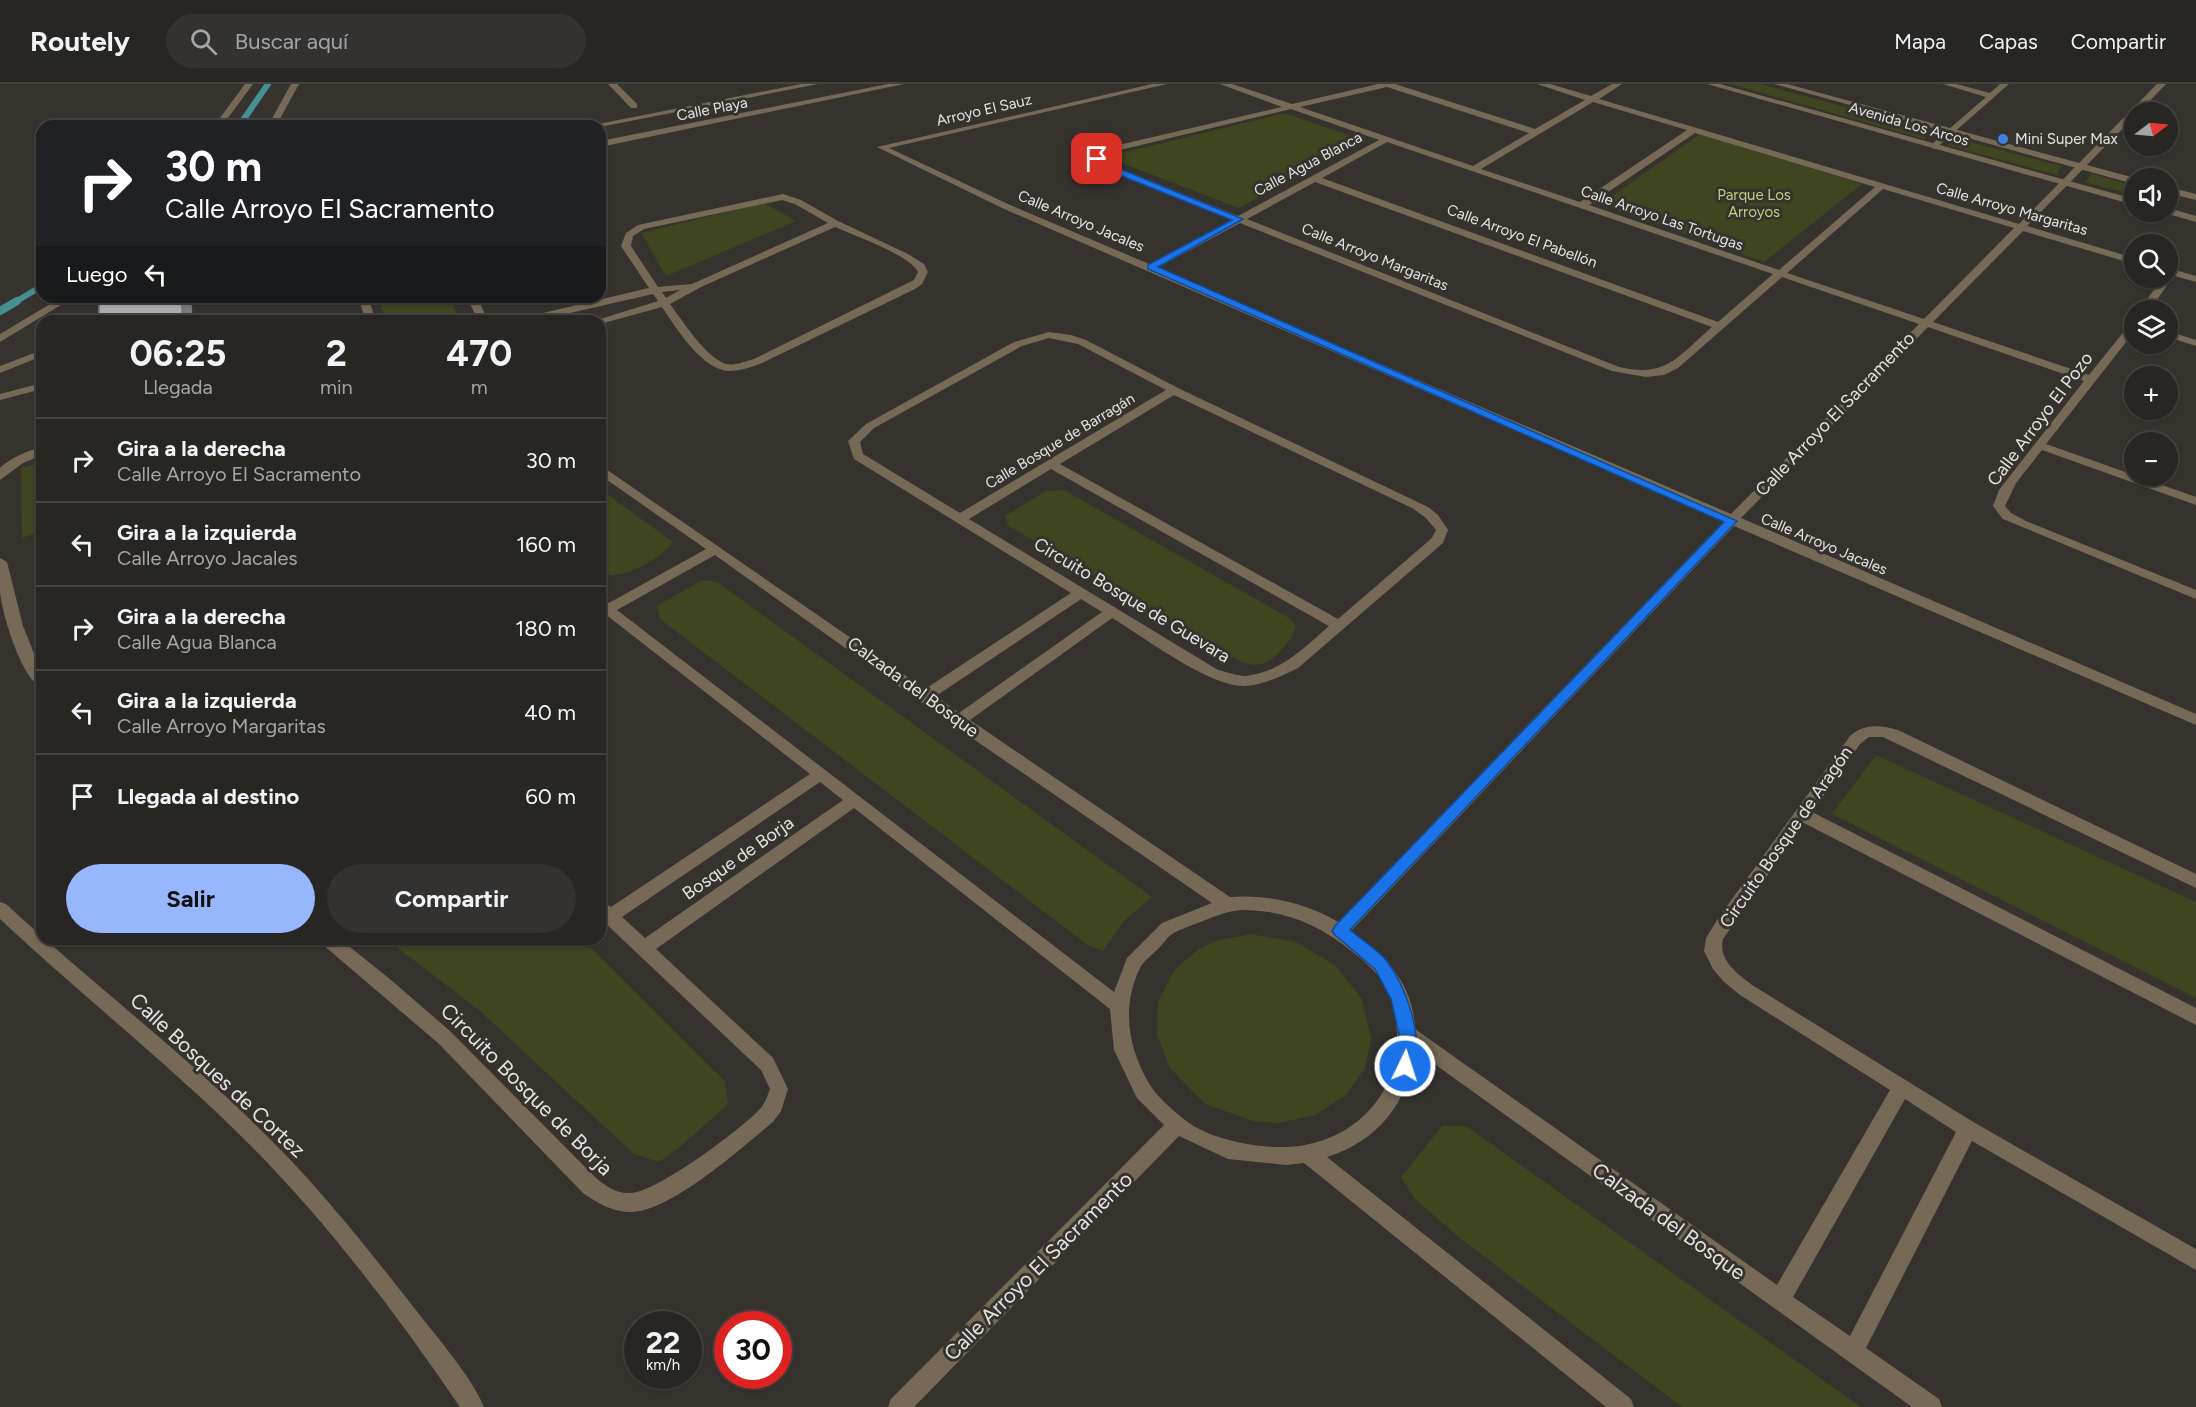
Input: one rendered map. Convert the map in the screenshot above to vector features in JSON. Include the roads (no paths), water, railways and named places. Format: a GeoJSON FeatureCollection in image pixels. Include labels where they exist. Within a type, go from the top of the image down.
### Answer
{"type":"FeatureCollection","features":[{"type":"Feature","properties":{"kind":"street"},"geometry":{"type":"LineString","coordinates":[[222,120],[249,84]]}},
{"type":"Feature","properties":{"kind":"street"},"geometry":{"type":"LineString","coordinates":[[275,120],[295,84]]}},
{"type":"Feature","properties":{"kind":"street"},"geometry":{"type":"LineString","coordinates":[[612,84],[634,106]]}},
{"type":"Feature","properties":{"kind":"street","name":"Calle Playa"},"geometry":{"type":"LineString","coordinates":[[606,123],[814,84]]}},
{"type":"Feature","properties":{"kind":"street","name":"Calle Playa"},"geometry":{"type":"LineString","coordinates":[[606,143],[900,84]]}},
{"type":"Feature","properties":{"kind":"street","name":"Arroyo El Sauz"},"geometry":{"type":"LineString","coordinates":[[881,147],[1163,84]]}},
{"type":"Feature","properties":{"kind":"street","name":"Calle Arroyo Las Tortugas"},"geometry":{"type":"LineString","coordinates":[[1224,84],[2090,379]]}},
{"type":"Feature","properties":{"kind":"street"},"geometry":{"type":"LineString","coordinates":[[1388,84],[1536,132]]}},
{"type":"Feature","properties":{"kind":"street","name":"Calle Arroyo Margaritas"},"geometry":{"type":"LineString","coordinates":[[1388,84],[1113,149],[1098,155],[1099,162],[1628,372],[1649,375],[1667,370],[1881,186]]}},
{"type":"Feature","properties":{"kind":"street","name":"Calle Arroyo Margaritas"},"geometry":{"type":"LineString","coordinates":[[1541,84],[2124,258]]}},
{"type":"Feature","properties":{"kind":"street"},"geometry":{"type":"LineString","coordinates":[[1472,170],[1618,84]]}},
{"type":"Feature","properties":{"kind":"street","name":"Avenida Los Arcos"},"geometry":{"type":"LineString","coordinates":[[1711,84],[2124,199]]}},
{"type":"Feature","properties":{"kind":"street","name":"Avenida Los Arcos"},"geometry":{"type":"LineString","coordinates":[[1778,84],[2124,178]]}},
{"type":"Feature","properties":{"kind":"street"},"geometry":{"type":"LineString","coordinates":[[1947,84],[1993,96]]}},
{"type":"Feature","properties":{"kind":"street"},"geometry":{"type":"LineString","coordinates":[[1935,146],[2005,84]]}},
{"type":"Feature","properties":{"kind":"street","name":"Calle Arroyo El Sacramento"},"geometry":{"type":"LineString","coordinates":[[1340,931],[1924,322],[2162,84]]}},
{"type":"Feature","properties":{"kind":"street"},"geometry":{"type":"LineString","coordinates":[[1581,206],[1693,130]]}},
{"type":"Feature","properties":{"kind":"street","name":"Calle Agua Blanca"},"geometry":{"type":"LineString","coordinates":[[1151,267],[1385,140]]}},
{"type":"Feature","properties":{"kind":"street","name":"Calle Arroyo Jacales"},"geometry":{"type":"LineString","coordinates":[[881,147],[1005,206],[1151,267],[1731,521],[2196,720]]}},
{"type":"Feature","properties":{"kind":"street","name":"Calle Arroyo El Pabellón"},"geometry":{"type":"LineString","coordinates":[[1314,178],[1718,326]]}},
{"type":"Feature","properties":{"kind":"street"},"geometry":{"type":"LineString","coordinates":[[2178,192],[2196,197]]}},
{"type":"Feature","properties":{"kind":"street"},"geometry":{"type":"LineString","coordinates":[[774,197],[790,199],[835,223],[915,261],[923,272],[922,277],[911,287],[768,356],[732,367],[723,367],[709,358],[664,303],[626,246],[629,235],[641,227],[774,197]]}},
{"type":"Feature","properties":{"kind":"street"},"geometry":{"type":"LineString","coordinates":[[2178,214],[2196,219]]}},
{"type":"Feature","properties":{"kind":"street"},"geometry":{"type":"LineString","coordinates":[[606,319],[664,303],[697,285],[835,223]]}},
{"type":"Feature","properties":{"kind":"street"},"geometry":{"type":"LineString","coordinates":[[2178,276],[2196,279]]}},
{"type":"Feature","properties":{"kind":"street"},"geometry":{"type":"LineString","coordinates":[[606,301],[655,290],[697,285]]}},
{"type":"Feature","properties":{"kind":"street"},"geometry":{"type":"LineString","coordinates":[[39,315],[59,303]]}},
{"type":"Feature","properties":{"kind":"street"},"geometry":{"type":"LineString","coordinates":[[548,315],[599,303]]}},
{"type":"Feature","properties":{"kind":"street"},"geometry":{"type":"LineString","coordinates":[[0,339],[36,317]]}},
{"type":"Feature","properties":{"kind":"street","name":"Circuito Bosque de Guevara"},"geometry":{"type":"LineString","coordinates":[[1060,336],[1082,342],[1174,390],[1416,505],[1429,512],[1442,530],[1438,540],[1429,550],[1293,665],[1275,674],[1244,681],[1214,674],[961,518],[864,462],[858,456],[854,441],[870,426],[1018,344],[1038,337],[1060,336]]}},
{"type":"Feature","properties":{"kind":"street"},"geometry":{"type":"LineString","coordinates":[[2178,337],[2196,343]]}},
{"type":"Feature","properties":{"kind":"street","name":"Calle Arroyo El Pozo"},"geometry":{"type":"LineString","coordinates":[[2124,338],[2002,495],[2000,506],[2007,516],[2022,524],[2196,595]]}},
{"type":"Feature","properties":{"kind":"street","name":"Calle Bosque de Barragán"},"geometry":{"type":"LineString","coordinates":[[961,518],[1174,390]]}},
{"type":"Feature","properties":{"kind":"street"},"geometry":{"type":"LineString","coordinates":[[2039,446],[2196,501]]}},
{"type":"Feature","properties":{"kind":"street"},"geometry":{"type":"LineString","coordinates":[[0,476],[5,468],[16,461],[36,453]]}},
{"type":"Feature","properties":{"kind":"street"},"geometry":{"type":"LineString","coordinates":[[1051,464],[1338,626]]}},
{"type":"Feature","properties":{"kind":"street","name":"Calzada del Bosque"},"geometry":{"type":"LineString","coordinates":[[606,473],[958,721],[1228,905]]}},
{"type":"Feature","properties":{"kind":"street"},"geometry":{"type":"LineString","coordinates":[[606,605],[716,549]]}},
{"type":"Feature","properties":{"kind":"street"},"geometry":{"type":"LineString","coordinates":[[0,562],[11,611],[32,669],[36,674]]}},
{"type":"Feature","properties":{"kind":"street"},"geometry":{"type":"LineString","coordinates":[[925,696],[1082,592]]}},
{"type":"Feature","properties":{"kind":"street"},"geometry":{"type":"LineString","coordinates":[[606,608],[1118,1005]]}},
{"type":"Feature","properties":{"kind":"street"},"geometry":{"type":"LineString","coordinates":[[958,721],[1113,611]]}},
{"type":"Feature","properties":{"kind":"street","name":"Circuito Bosque de Aragón"},"geometry":{"type":"LineString","coordinates":[[2196,881],[1893,734],[1869,731],[1860,735],[1801,814],[1716,936],[1713,944],[1714,955],[1732,979],[1746,990],[1968,1129],[2196,1260]]}},
{"type":"Feature","properties":{"kind":"street","name":"Bosque de Borja"},"geometry":{"type":"LineString","coordinates":[[606,911],[821,774]]}},
{"type":"Feature","properties":{"kind":"street","name":"Bosque de Borja"},"geometry":{"type":"LineString","coordinates":[[644,948],[854,800]]}},
{"type":"Feature","properties":{"kind":"street"},"geometry":{"type":"LineString","coordinates":[[1801,814],[2196,1017]]}},
{"type":"Feature","properties":{"kind":"street"},"geometry":{"type":"LineString","coordinates":[[1271,904],[1313,915],[1340,931],[1380,964],[1399,997],[1407,1034],[1405,1066],[1393,1096],[1372,1122],[1343,1142],[1308,1155],[1262,1158],[1216,1147],[1176,1126],[1148,1100],[1128,1070],[1118,1038],[1118,1005],[1130,968],[1154,938],[1188,916],[1228,905],[1271,904]]}},
{"type":"Feature","properties":{"kind":"street","name":"Calle Bosques de Cortez"},"geometry":{"type":"LineString","coordinates":[[0,909],[36,944]]}},
{"type":"Feature","properties":{"kind":"street","name":"Circuito Bosque de Borja"},"geometry":{"type":"LineString","coordinates":[[336,945],[386,985],[444,1037],[590,1186],[610,1200],[634,1204],[672,1187],[694,1173],[766,1116],[774,1105],[779,1089],[767,1064],[606,913]]}},
{"type":"Feature","properties":{"kind":"street","name":"Calle Bosques de Cortez"},"geometry":{"type":"LineString","coordinates":[[37,945],[136,1028],[260,1142],[345,1237],[444,1363],[473,1407]]}},
{"type":"Feature","properties":{"kind":"street","name":"Calzada del Bosque"},"geometry":{"type":"LineString","coordinates":[[1407,1034],[1931,1407]]}},
{"type":"Feature","properties":{"kind":"street"},"geometry":{"type":"LineString","coordinates":[[1780,1300],[1901,1088]]}},
{"type":"Feature","properties":{"kind":"street","name":"Calle Arroyo El Sacramento"},"geometry":{"type":"LineString","coordinates":[[899,1407],[1176,1126]]}},
{"type":"Feature","properties":{"kind":"street"},"geometry":{"type":"LineString","coordinates":[[1853,1352],[1968,1129]]}},
{"type":"Feature","properties":{"kind":"street"},"geometry":{"type":"LineString","coordinates":[[1308,1155],[1623,1407]]}},
{"type":"Feature","properties":{"kind":"lane"},"geometry":{"type":"LineString","coordinates":[[0,370],[36,355]]}},
{"type":"Feature","properties":{"kind":"lane"},"geometry":{"type":"LineString","coordinates":[[0,398],[36,388]]}},
{"type":"Feature","properties":{"kind":"waterway"},"geometry":{"type":"LineString","coordinates":[[243,120],[268,84]]}},
{"type":"Feature","properties":{"kind":"waterway"},"geometry":{"type":"LineString","coordinates":[[15,302],[36,290]]}},
{"type":"Feature","properties":{"kind":"waterway"},"geometry":{"type":"LineString","coordinates":[[0,311],[17,301]]}},
{"type":"Feature","properties":{"kind":"place","name":"Mini Super Max"},"geometry":{"type":"Point","coordinates":[2003,139]}},
{"type":"Feature","properties":{"kind":"park label","name":"Parque Los Arroyos"},"geometry":{"type":"Point","coordinates":[1754,204]}}]}
